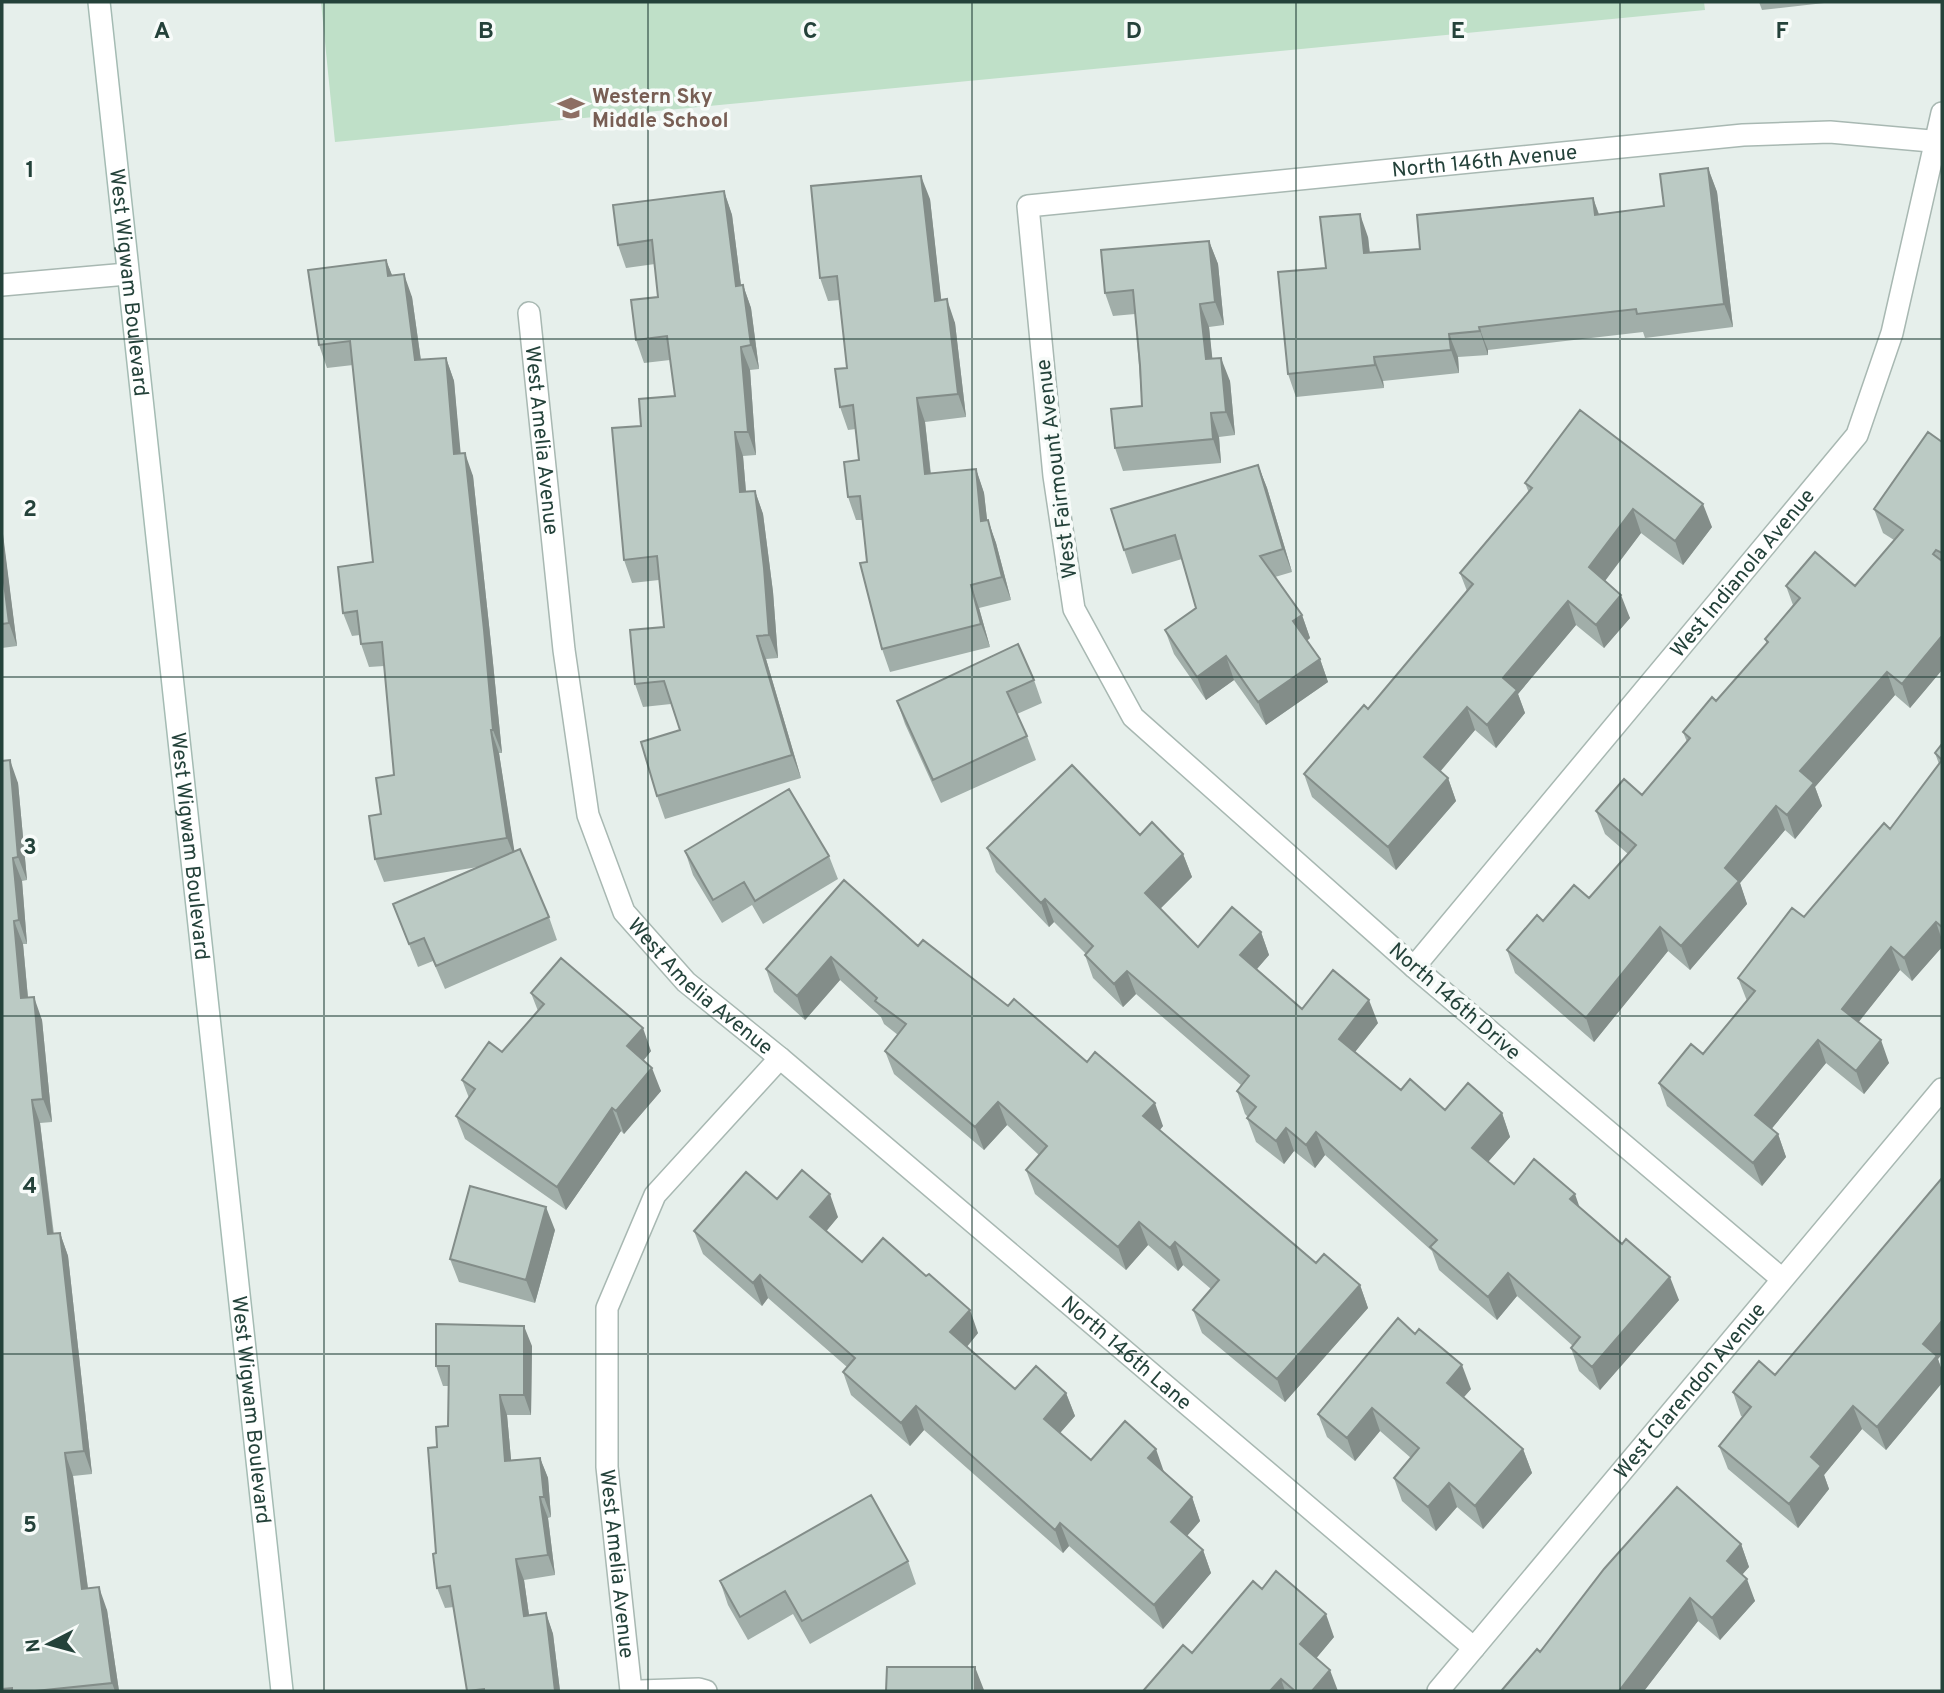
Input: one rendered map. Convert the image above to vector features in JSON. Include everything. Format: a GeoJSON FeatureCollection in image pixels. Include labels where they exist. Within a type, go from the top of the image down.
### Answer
{"type":"FeatureCollection","features":[{"type":"Feature","properties":{"kind":"street","name":"West Wigwam Boulevard"},"geometry":{"type":"LineString","coordinates":[[99,2],[282,1691]]}},
{"type":"Feature","properties":{"kind":"street","name":"West Indianola Avenue"},"geometry":{"type":"LineString","coordinates":[[1414,967],[1857,435],[1892,333],[1940,141],[1942,113]]}},
{"type":"Feature","properties":{"kind":"street","name":"North 146th Avenue"},"geometry":{"type":"LineString","coordinates":[[1028,206],[1743,135],[1830,132],[1940,141]]}},
{"type":"Feature","properties":{"kind":"street","name":"West Fairmount Avenue"},"geometry":{"type":"LineString","coordinates":[[1028,206],[1054,476],[1074,609],[1133,717]]}},
{"type":"Feature","properties":{"kind":"street"},"geometry":{"type":"LineString","coordinates":[[2,285],[127,274]]}},
{"type":"Feature","properties":{"kind":"street","name":"West Amelia Avenue"},"geometry":{"type":"LineString","coordinates":[[529,313],[564,650],[588,815],[624,912],[685,982],[780,1058],[656,1195],[607,1308],[607,1466],[631,1691]]}},
{"type":"Feature","properties":{"kind":"street","name":"North 146th Drive"},"geometry":{"type":"LineString","coordinates":[[1133,717],[1414,967],[1782,1279]]}},
{"type":"Feature","properties":{"kind":"street","name":"North 146th Lane"},"geometry":{"type":"LineString","coordinates":[[780,1058],[1474,1648]]}},
{"type":"Feature","properties":{"kind":"street","name":"West Clarendon Avenue"},"geometry":{"type":"LineString","coordinates":[[1438,1691],[1942,1089]]}},
{"type":"Feature","properties":{"kind":"street"},"geometry":{"type":"LineString","coordinates":[[640,1691],[706,1691]]}},
{"type":"Feature","properties":{"kind":"green space","name":"Western Sky Middle School"},"geometry":{"type":"Polygon","coordinates":[[[321,2],[1704,2],[1705,10],[335,142],[321,2]]]}},
{"type":"Feature","properties":{"kind":"building"},"geometry":{"type":"Polygon","coordinates":[[[1708,168],[1724,304],[1637,314],[1636,309],[1479,327],[1480,331],[1449,334],[1451,350],[1374,357],[1375,365],[1288,374],[1278,272],[1326,268],[1320,217],[1360,214],[1364,253],[1420,249],[1417,215],[1593,198],[1595,215],[1664,206],[1660,174],[1708,168]]]}},
{"type":"Feature","properties":{"kind":"building"},"geometry":{"type":"Polygon","coordinates":[[[921,176],[935,301],[947,299],[958,394],[917,398],[925,474],[976,469],[981,521],[988,520],[1002,577],[971,585],[981,624],[882,649],[860,563],[867,562],[860,496],[848,497],[844,462],[859,460],[853,405],[840,407],[835,369],[847,368],[837,276],[820,278],[811,186],[921,176]]]}},
{"type":"Feature","properties":{"kind":"building"},"geometry":{"type":"Polygon","coordinates":[[[724,191],[736,286],[743,285],[751,345],[741,347],[748,432],[735,432],[740,492],[755,491],[764,568],[769,635],[757,636],[792,755],[657,796],[641,742],[680,730],[664,681],[635,684],[630,630],[664,627],[657,556],[624,560],[612,428],[641,426],[639,399],[675,396],[667,336],[636,340],[631,300],[658,297],[652,240],[618,245],[613,205],[724,191]]]}},
{"type":"Feature","properties":{"kind":"building"},"geometry":{"type":"Polygon","coordinates":[[[1209,241],[1215,302],[1200,304],[1206,359],[1221,358],[1226,412],[1211,413],[1213,439],[1115,448],[1111,409],[1142,406],[1140,365],[1133,290],[1105,293],[1101,250],[1209,241]]]}},
{"type":"Feature","properties":{"kind":"building"},"geometry":{"type":"Polygon","coordinates":[[[386,260],[388,276],[404,274],[415,360],[446,358],[454,454],[465,453],[484,630],[491,730],[507,838],[375,859],[369,816],[381,814],[376,778],[394,775],[382,642],[361,644],[357,611],[343,613],[338,567],[373,562],[350,341],[319,345],[308,270],[386,260]]]}},
{"type":"Feature","properties":{"kind":"building"},"geometry":{"type":"Polygon","coordinates":[[[1580,410],[1703,504],[1675,541],[1633,509],[1589,567],[1621,595],[1596,625],[1568,601],[1503,678],[1517,690],[1487,725],[1467,707],[1424,757],[1448,778],[1388,847],[1304,774],[1364,705],[1368,709],[1473,584],[1460,573],[1532,488],[1525,483],[1580,410]]]}},
{"type":"Feature","properties":{"kind":"building"},"geometry":{"type":"Polygon","coordinates":[[[1928,432],[1942,442],[1942,553],[1936,550],[1933,554],[1942,561],[1942,636],[1902,684],[1887,672],[1800,771],[1814,783],[1787,815],[1776,806],[1725,868],[1739,881],[1681,946],[1660,927],[1586,1018],[1507,950],[1537,915],[1543,921],[1574,885],[1589,898],[1636,845],[1596,811],[1624,779],[1642,795],[1690,738],[1683,732],[1712,697],[1716,701],[1768,642],[1765,639],[1800,598],[1786,586],[1815,552],[1855,586],[1903,530],[1874,509],[1928,432]]]}},
{"type":"Feature","properties":{"kind":"building"},"geometry":{"type":"Polygon","coordinates":[[[1258,465],[1283,549],[1260,556],[1302,615],[1293,621],[1320,659],[1258,702],[1226,656],[1197,677],[1165,630],[1196,608],[1175,535],[1124,550],[1111,509],[1258,465]]]}},
{"type":"Feature","properties":{"kind":"building"},"geometry":{"type":"Polygon","coordinates":[[[2,567],[9,623],[2,624],[2,567]]]}},
{"type":"Feature","properties":{"kind":"building"},"geometry":{"type":"Polygon","coordinates":[[[1018,644],[1034,680],[1007,692],[1027,736],[933,780],[897,701],[1018,644]]]}},
{"type":"Feature","properties":{"kind":"building"},"geometry":{"type":"Polygon","coordinates":[[[1942,744],[1942,760],[1935,753],[1942,744]]]}},
{"type":"Feature","properties":{"kind":"building"},"geometry":{"type":"Polygon","coordinates":[[[10,760],[18,857],[13,858],[19,920],[14,921],[21,998],[34,997],[43,1099],[32,1100],[48,1234],[60,1233],[84,1451],[65,1453],[82,1589],[99,1587],[112,1683],[35,1691],[2,1689],[2,761],[10,760]]]}},
{"type":"Feature","properties":{"kind":"building"},"geometry":{"type":"Polygon","coordinates":[[[1942,760],[1942,927],[1936,922],[1904,958],[1891,947],[1842,1009],[1881,1040],[1856,1071],[1818,1040],[1755,1115],[1778,1134],[1753,1163],[1659,1083],[1691,1044],[1703,1054],[1755,991],[1738,978],[1792,908],[1804,917],[1884,823],[1890,829],[1942,760]]]}},
{"type":"Feature","properties":{"kind":"building"},"geometry":{"type":"Polygon","coordinates":[[[1072,765],[1140,835],[1152,822],[1183,854],[1145,893],[1198,947],[1232,907],[1261,932],[1240,955],[1302,1009],[1333,970],[1369,1000],[1339,1039],[1401,1090],[1410,1079],[1445,1110],[1468,1083],[1502,1113],[1472,1148],[1514,1184],[1534,1159],[1575,1194],[1570,1199],[1622,1244],[1626,1239],[1670,1277],[1592,1367],[1571,1348],[1580,1337],[1508,1273],[1488,1297],[1430,1247],[1437,1240],[1316,1132],[1306,1145],[1286,1128],[1276,1141],[1247,1118],[1256,1107],[1237,1091],[1249,1076],[1127,971],[1114,984],[1085,955],[1093,946],[1045,899],[1041,903],[987,848],[1072,765]]]}},
{"type":"Feature","properties":{"kind":"building"},"geometry":{"type":"Polygon","coordinates":[[[789,789],[829,856],[755,901],[744,882],[713,900],[685,851],[789,789]]]}},
{"type":"Feature","properties":{"kind":"building"},"geometry":{"type":"Polygon","coordinates":[[[520,849],[549,917],[436,966],[424,938],[409,944],[393,904],[520,849]]]}},
{"type":"Feature","properties":{"kind":"building"},"geometry":{"type":"Polygon","coordinates":[[[844,880],[918,946],[923,940],[1008,1006],[1014,999],[1087,1062],[1095,1052],[1155,1103],[1143,1116],[1316,1263],[1324,1254],[1360,1285],[1277,1379],[1193,1310],[1219,1280],[1175,1242],[1170,1248],[1139,1222],[1118,1247],[1026,1170],[1047,1146],[998,1102],[975,1127],[885,1051],[906,1024],[875,1001],[877,998],[831,957],[797,996],[766,969],[844,880]]]}},
{"type":"Feature","properties":{"kind":"building"},"geometry":{"type":"Polygon","coordinates":[[[561,958],[643,1028],[627,1046],[652,1068],[616,1111],[612,1108],[557,1187],[456,1116],[475,1089],[462,1080],[489,1042],[502,1052],[544,1004],[531,993],[561,958]]]}},
{"type":"Feature","properties":{"kind":"building"},"geometry":{"type":"Polygon","coordinates":[[[802,1170],[830,1194],[810,1217],[862,1262],[883,1238],[970,1310],[950,1332],[1015,1389],[1036,1366],[1066,1393],[1044,1419],[1091,1460],[1125,1421],[1156,1449],[1148,1458],[1192,1497],[1171,1522],[1203,1550],[1154,1605],[1060,1523],[1055,1530],[916,1406],[901,1423],[843,1372],[855,1358],[760,1275],[753,1283],[694,1231],[746,1172],[777,1199],[802,1170]]]}},
{"type":"Feature","properties":{"kind":"building"},"geometry":{"type":"Polygon","coordinates":[[[1942,1178],[1942,1321],[1923,1344],[1937,1356],[1877,1427],[1853,1406],[1811,1457],[1821,1466],[1789,1504],[1719,1446],[1751,1407],[1733,1392],[1759,1361],[1775,1375],[1942,1178]]]}},
{"type":"Feature","properties":{"kind":"building"},"geometry":{"type":"Polygon","coordinates":[[[470,1186],[546,1207],[526,1280],[450,1259],[470,1186]]]}},
{"type":"Feature","properties":{"kind":"building"},"geometry":{"type":"Polygon","coordinates":[[[1398,1318],[1415,1334],[1419,1329],[1462,1365],[1447,1383],[1523,1449],[1475,1506],[1449,1483],[1428,1507],[1394,1478],[1419,1448],[1372,1408],[1347,1438],[1318,1414],[1398,1318]]]}},
{"type":"Feature","properties":{"kind":"building"},"geometry":{"type":"Polygon","coordinates":[[[436,1324],[524,1326],[524,1395],[500,1395],[505,1461],[540,1458],[544,1497],[540,1497],[548,1555],[516,1559],[524,1616],[546,1613],[555,1691],[467,1691],[450,1586],[437,1588],[433,1554],[436,1553],[428,1448],[437,1447],[436,1427],[448,1426],[449,1366],[436,1366],[436,1324]]]}},
{"type":"Feature","properties":{"kind":"building"},"geometry":{"type":"Polygon","coordinates":[[[1677,1487],[1741,1544],[1727,1561],[1747,1579],[1712,1618],[1690,1598],[1619,1691],[1502,1690],[1537,1649],[1540,1652],[1604,1569],[1677,1487]]]}},
{"type":"Feature","properties":{"kind":"building"},"geometry":{"type":"Polygon","coordinates":[[[871,1495],[908,1561],[802,1621],[785,1591],[740,1617],[720,1581],[871,1495]]]}},
{"type":"Feature","properties":{"kind":"building"},"geometry":{"type":"Polygon","coordinates":[[[1276,1571],[1326,1614],[1300,1644],[1330,1670],[1312,1691],[1295,1691],[1281,1679],[1270,1691],[1143,1691],[1183,1645],[1192,1653],[1253,1581],[1262,1589],[1276,1571]]]}},
{"type":"Feature","properties":{"kind":"building"},"geometry":{"type":"Polygon","coordinates":[[[887,1667],[975,1667],[975,1691],[886,1691],[887,1667]]]}},
{"type":"Feature","properties":{"kind":"place","name":"Western Sky Middle School"},"geometry":{"type":"Point","coordinates":[571,108]}}]}
